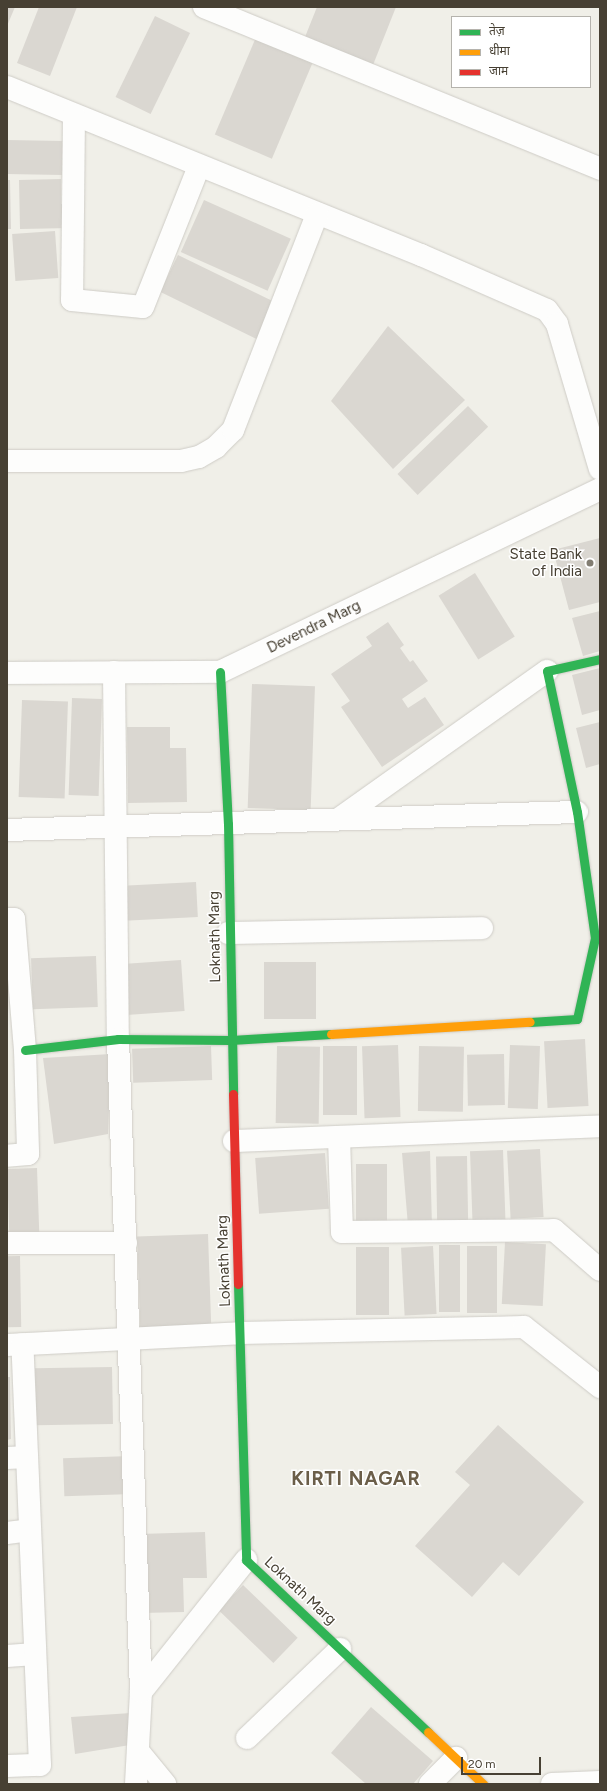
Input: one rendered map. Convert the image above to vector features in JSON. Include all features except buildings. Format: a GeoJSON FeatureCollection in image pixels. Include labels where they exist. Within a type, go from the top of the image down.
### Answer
{"type":"FeatureCollection","features":[{"type":"Feature","properties":{"kind":"street"},"geometry":{"type":"LineString","coordinates":[[204,7],[600,169]]}},
{"type":"Feature","properties":{"kind":"street"},"geometry":{"type":"LineString","coordinates":[[7,87],[317,214],[422,255],[547,310],[557,324],[600,469]]}},
{"type":"Feature","properties":{"kind":"street"},"geometry":{"type":"LineString","coordinates":[[74,115],[72,300],[143,307],[199,166]]}},
{"type":"Feature","properties":{"kind":"street"},"geometry":{"type":"LineString","coordinates":[[7,461],[181,461],[199,457],[216,447],[233,430],[317,214]]}},
{"type":"Feature","properties":{"kind":"street","name":"Devendra Marg"},"geometry":{"type":"LineString","coordinates":[[7,673],[220,672],[600,489]]}},
{"type":"Feature","properties":{"kind":"street"},"geometry":{"type":"LineString","coordinates":[[340,818],[547,671],[600,659]]}},
{"type":"Feature","properties":{"kind":"street"},"geometry":{"type":"LineString","coordinates":[[25,1050],[118,1039],[190,1038],[231,1040],[577,1019],[595,938],[577,812],[547,671]]}},
{"type":"Feature","properties":{"kind":"street"},"geometry":{"type":"LineString","coordinates":[[114,672],[118,1039],[130,1339],[141,1692],[136,1784]]}},
{"type":"Feature","properties":{"kind":"street","name":"Loknath Marg"},"geometry":{"type":"LineString","coordinates":[[220,672],[228,824],[228,933],[246,1560],[483,1784]]}},
{"type":"Feature","properties":{"kind":"street"},"geometry":{"type":"LineString","coordinates":[[7,830],[115,825],[228,824],[340,818],[577,812]]}},
{"type":"Feature","properties":{"kind":"street"},"geometry":{"type":"LineString","coordinates":[[7,919],[14,919],[25,1050],[28,1154],[7,1156]]}},
{"type":"Feature","properties":{"kind":"street"},"geometry":{"type":"LineString","coordinates":[[228,933],[482,928]]}},
{"type":"Feature","properties":{"kind":"street"},"geometry":{"type":"LineString","coordinates":[[234,1141],[600,1126]]}},
{"type":"Feature","properties":{"kind":"street"},"geometry":{"type":"LineString","coordinates":[[339,1137],[342,1232],[554,1230],[600,1270]]}},
{"type":"Feature","properties":{"kind":"street"},"geometry":{"type":"LineString","coordinates":[[7,1243],[126,1243]]}},
{"type":"Feature","properties":{"kind":"street"},"geometry":{"type":"LineString","coordinates":[[7,1766],[40,1765],[30,1530],[17,1458],[14,1345],[240,1333],[524,1327],[600,1388]]}},
{"type":"Feature","properties":{"kind":"street"},"geometry":{"type":"LineString","coordinates":[[7,1533],[30,1530]]}},
{"type":"Feature","properties":{"kind":"street"},"geometry":{"type":"LineString","coordinates":[[141,1692],[246,1560]]}},
{"type":"Feature","properties":{"kind":"street"},"geometry":{"type":"LineString","coordinates":[[247,1738],[340,1649]]}},
{"type":"Feature","properties":{"kind":"street"},"geometry":{"type":"LineString","coordinates":[[7,1656],[35,1654]]}},
{"type":"Feature","properties":{"kind":"street"},"geometry":{"type":"LineString","coordinates":[[138,1751],[165,1784]]}},
{"type":"Feature","properties":{"kind":"street"},"geometry":{"type":"LineString","coordinates":[[430,1784],[456,1758]]}},
{"type":"Feature","properties":{"kind":"street"},"geometry":{"type":"LineString","coordinates":[[552,1784],[595,1783]]}},
{"type":"Feature","properties":{"kind":"traffic: fast"},"geometry":{"type":"LineString","coordinates":[[530,1022],[577,1019],[595,938],[577,812],[547,671],[600,659]]}},
{"type":"Feature","properties":{"kind":"traffic: fast"},"geometry":{"type":"LineString","coordinates":[[220,672],[228,824],[233,1094]]}},
{"type":"Feature","properties":{"kind":"traffic: fast"},"geometry":{"type":"LineString","coordinates":[[25,1050],[118,1039],[231,1040],[331,1034]]}},
{"type":"Feature","properties":{"kind":"traffic: fast"},"geometry":{"type":"LineString","coordinates":[[238,1284],[246,1560],[428,1732]]}},
{"type":"Feature","properties":{"kind":"traffic: slow"},"geometry":{"type":"LineString","coordinates":[[331,1034],[530,1022]]}},
{"type":"Feature","properties":{"kind":"traffic: slow"},"geometry":{"type":"LineString","coordinates":[[428,1732],[483,1784]]}},
{"type":"Feature","properties":{"kind":"traffic: jam"},"geometry":{"type":"LineString","coordinates":[[233,1094],[238,1284]]}},
{"type":"Feature","properties":{"kind":"place","name":"State Bank of India"},"geometry":{"type":"Point","coordinates":[590,563]}},
{"type":"Feature","properties":{"kind":"district","name":"KIRTI NAGAR"},"geometry":{"type":"Point","coordinates":[356,1479]}}]}
